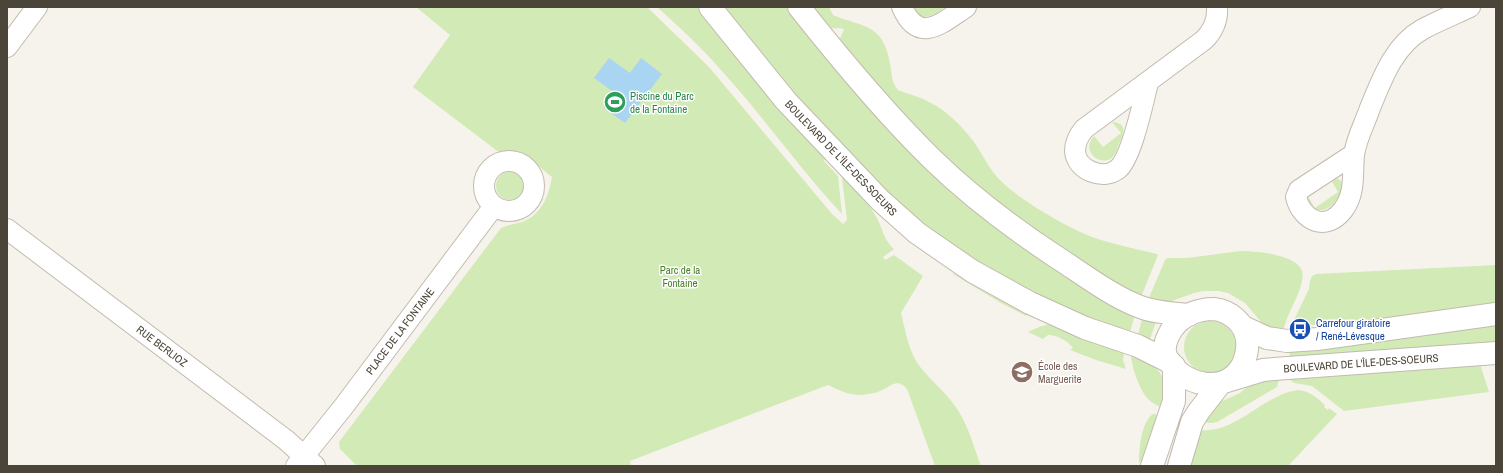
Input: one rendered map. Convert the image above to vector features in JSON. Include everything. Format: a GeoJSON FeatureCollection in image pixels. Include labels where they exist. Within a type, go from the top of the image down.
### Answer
{"type":"FeatureCollection","features":[{"type":"Feature","properties":{"kind":"street"},"geometry":{"type":"LineString","coordinates":[[7,47],[37,7]]}},
{"type":"Feature","properties":{"kind":"street","name":"BOULEVARD DE L'ÎLE-DES-SOEURS"},"geometry":{"type":"LineString","coordinates":[[710,7],[786,102],[880,200],[917,233],[972,271],[1030,303],[1084,328],[1138,346],[1172,364]]}},
{"type":"Feature","properties":{"kind":"street"},"geometry":{"type":"LineString","coordinates":[[799,7],[867,90],[900,127],[933,160],[997,214],[1063,262],[1126,300],[1152,311],[1189,315]]}},
{"type":"Feature","properties":{"kind":"street"},"geometry":{"type":"LineString","coordinates":[[902,7],[914,24],[925,29],[934,28],[966,7]]}},
{"type":"Feature","properties":{"kind":"street"},"geometry":{"type":"LineString","coordinates":[[1148,83],[1200,44],[1208,36],[1216,20],[1217,7]]}},
{"type":"Feature","properties":{"kind":"street"},"geometry":{"type":"LineString","coordinates":[[1354,154],[1378,89],[1396,53],[1408,40],[1423,29],[1470,7]]}},
{"type":"Feature","properties":{"kind":"street","name":"PLACE DE LA FONTAINE"},"geometry":{"type":"LineString","coordinates":[[305,463],[344,406],[494,206]]}},
{"type":"Feature","properties":{"kind":"street","name":"RUE BERLIOZ"},"geometry":{"type":"LineString","coordinates":[[7,229],[286,440],[305,463]]}},
{"type":"Feature","properties":{"kind":"street"},"geometry":{"type":"LineString","coordinates":[[1223,382],[1211,385],[1196,382],[1183,375],[1172,364],[1166,354],[1166,341],[1175,326],[1189,315],[1204,310],[1220,310],[1232,316],[1243,327],[1267,338],[1281,341],[1299,341],[1496,314]]}},
{"type":"Feature","properties":{"kind":"street"},"geometry":{"type":"LineString","coordinates":[[1179,466],[1192,422],[1199,411],[1223,382],[1237,372],[1245,360],[1247,340],[1243,327]]}},
{"type":"Feature","properties":{"kind":"street","name":"BOULEVARD DE L'ÎLE-DES-SOEURS"},"geometry":{"type":"LineString","coordinates":[[1223,382],[1263,370],[1496,353]]}},
{"type":"Feature","properties":{"kind":"street"},"geometry":{"type":"LineString","coordinates":[[1152,466],[1174,401],[1172,364]]}},
{"type":"Feature","properties":{"kind":"green space","name":"Parc de la Fontaine"},"geometry":{"type":"Polygon","coordinates":[[[416,7],[647,7],[709,67],[832,214],[843,224],[847,220],[842,178],[844,176],[868,204],[878,220],[885,237],[894,249],[883,257],[885,260],[894,255],[923,276],[901,313],[908,342],[913,355],[921,368],[951,400],[963,418],[981,466],[935,466],[907,389],[903,385],[897,383],[878,392],[861,395],[848,393],[828,385],[630,461],[631,466],[357,466],[340,449],[339,442],[501,228],[529,219],[539,210],[549,191],[552,177],[529,158],[523,155],[509,152],[500,153],[413,87],[450,35],[416,7]]]}},
{"type":"Feature","properties":{"kind":"green space"},"geometry":{"type":"Polygon","coordinates":[[[657,7],[697,7],[764,92],[826,158],[824,161],[838,176],[842,214],[713,61],[690,37],[657,7]]]}},
{"type":"Feature","properties":{"kind":"green space"},"geometry":{"type":"Polygon","coordinates":[[[723,7],[786,7],[863,101],[1135,315],[1130,332],[1097,321],[1043,299],[982,265],[925,225],[882,187],[798,100],[723,7]]]}},
{"type":"Feature","properties":{"kind":"green space"},"geometry":{"type":"Polygon","coordinates":[[[812,7],[829,7],[833,15],[863,25],[877,34],[887,51],[893,81],[898,90],[934,104],[953,118],[974,142],[998,178],[1022,198],[1048,215],[1087,235],[1157,254],[1158,255],[1141,297],[1083,263],[1027,225],[974,183],[913,126],[839,41],[844,29],[828,27],[812,7]]]}},
{"type":"Feature","properties":{"kind":"green space"},"geometry":{"type":"Polygon","coordinates":[[[914,7],[946,7],[933,15],[924,17],[920,16],[914,7]]]}},
{"type":"Feature","properties":{"kind":"green space"},"geometry":{"type":"Polygon","coordinates":[[[1112,122],[1123,126],[1122,136],[1112,158],[1109,160],[1099,160],[1093,156],[1089,148],[1091,140],[1094,136],[1103,147],[1121,133],[1112,122]]]}},
{"type":"Feature","properties":{"kind":"green space"},"geometry":{"type":"Polygon","coordinates":[[[510,172],[516,173],[520,176],[523,180],[523,192],[520,196],[516,199],[510,200],[504,199],[500,196],[497,192],[496,186],[497,180],[500,176],[504,173],[510,172]]]}},
{"type":"Feature","properties":{"kind":"green space"},"geometry":{"type":"Polygon","coordinates":[[[1336,178],[1340,180],[1343,185],[1339,196],[1334,203],[1324,210],[1315,209],[1312,207],[1307,200],[1307,195],[1315,208],[1338,192],[1331,180],[1336,178]]]}},
{"type":"Feature","properties":{"kind":"green space"},"geometry":{"type":"Polygon","coordinates":[[[1240,251],[1265,253],[1284,257],[1298,265],[1302,271],[1303,278],[1300,289],[1286,320],[1283,332],[1268,327],[1262,323],[1245,303],[1228,293],[1219,291],[1203,291],[1169,302],[1148,300],[1167,258],[1187,258],[1240,251]]]}},
{"type":"Feature","properties":{"kind":"green space"},"geometry":{"type":"Polygon","coordinates":[[[1496,265],[1496,304],[1349,324],[1348,320],[1292,328],[1294,320],[1309,289],[1312,276],[1316,274],[1496,265]]]}},
{"type":"Feature","properties":{"kind":"green space"},"geometry":{"type":"Polygon","coordinates":[[[953,273],[1027,313],[1026,316],[1001,303],[953,273]]]}},
{"type":"Feature","properties":{"kind":"green space"},"geometry":{"type":"Polygon","coordinates":[[[1142,319],[1156,322],[1150,339],[1138,335],[1142,319]]]}},
{"type":"Feature","properties":{"kind":"green space"},"geometry":{"type":"Polygon","coordinates":[[[1205,321],[1215,321],[1225,325],[1232,332],[1236,342],[1236,352],[1232,362],[1225,369],[1215,373],[1205,373],[1195,369],[1188,362],[1184,352],[1184,342],[1188,332],[1195,325],[1205,321]]]}},
{"type":"Feature","properties":{"kind":"green space"},"geometry":{"type":"Polygon","coordinates":[[[1049,324],[1124,352],[1123,360],[1126,369],[1070,350],[1073,348],[1071,345],[1059,337],[1048,335],[1043,339],[1028,332],[1049,324]]]}},
{"type":"Feature","properties":{"kind":"green space"},"geometry":{"type":"Polygon","coordinates":[[[1496,324],[1496,345],[1289,360],[1290,351],[1496,324]]]}},
{"type":"Feature","properties":{"kind":"green space"},"geometry":{"type":"Polygon","coordinates":[[[1131,352],[1154,366],[1162,376],[1165,389],[1162,408],[1153,403],[1142,390],[1134,370],[1131,352]]]}},
{"type":"Feature","properties":{"kind":"green space"},"geometry":{"type":"Polygon","coordinates":[[[1479,361],[1489,392],[1344,411],[1312,386],[1294,383],[1288,378],[1479,361]]]}},
{"type":"Feature","properties":{"kind":"green space"},"geometry":{"type":"Polygon","coordinates":[[[1280,377],[1277,387],[1217,422],[1200,422],[1220,402],[1240,393],[1251,384],[1280,377]]]}},
{"type":"Feature","properties":{"kind":"green space"},"geometry":{"type":"Polygon","coordinates":[[[1298,390],[1313,395],[1325,405],[1324,407],[1328,410],[1329,408],[1337,414],[1288,466],[1186,466],[1198,430],[1212,430],[1225,427],[1273,399],[1285,393],[1298,390]]]}},
{"type":"Feature","properties":{"kind":"green space"},"geometry":{"type":"Polygon","coordinates":[[[1153,414],[1159,415],[1147,457],[1139,463],[1140,444],[1143,430],[1149,418],[1153,414]]]}},
{"type":"Feature","properties":{"kind":"water"},"geometry":{"type":"Polygon","coordinates":[[[609,58],[630,73],[641,58],[662,74],[625,123],[604,108],[615,93],[594,78],[609,58]]]}},
{"type":"Feature","properties":{"kind":"place","name":"Piscine du Parc de la Fontaine"},"geometry":{"type":"Point","coordinates":[615,102]}},
{"type":"Feature","properties":{"kind":"place","name":"Carrefour giratoire / René-Lévesque"},"geometry":{"type":"Point","coordinates":[1300,329]}},
{"type":"Feature","properties":{"kind":"place","name":"École des Marguerite"},"geometry":{"type":"Point","coordinates":[1022,372]}}]}
